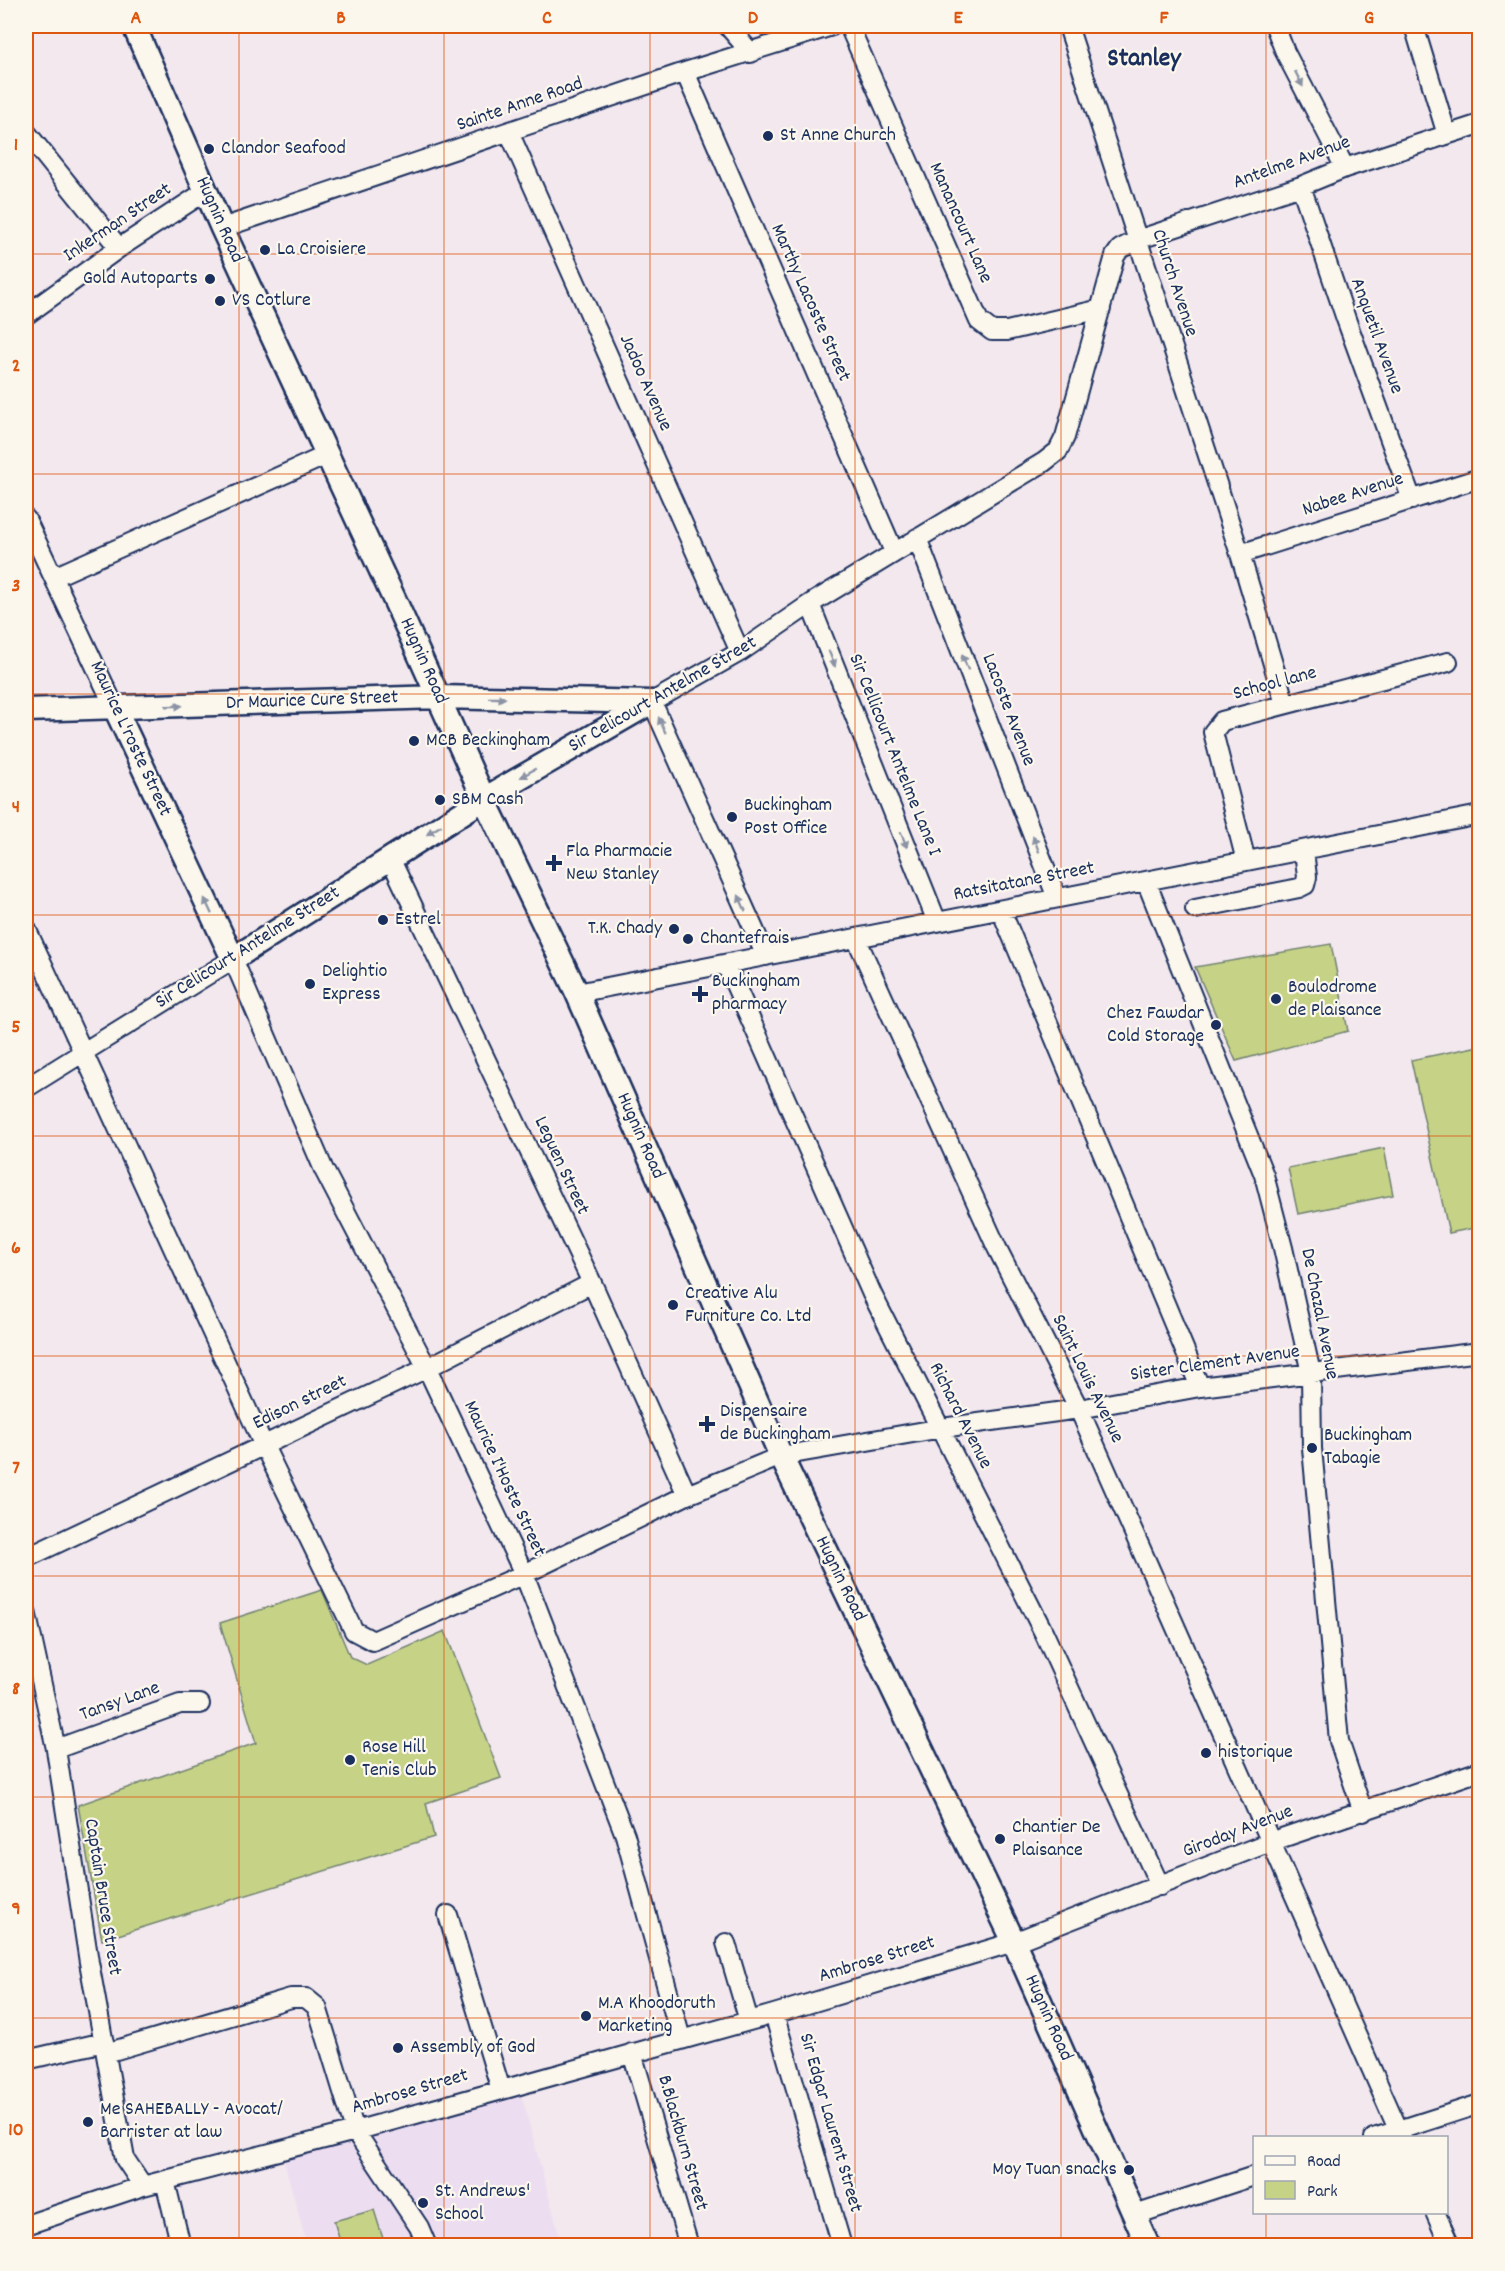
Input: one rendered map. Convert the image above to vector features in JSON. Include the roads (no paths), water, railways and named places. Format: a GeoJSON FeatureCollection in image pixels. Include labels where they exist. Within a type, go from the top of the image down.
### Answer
{"type":"FeatureCollection","features":[{"type":"Feature","properties":{"kind":"main road","name":"Hugnin Road"},"geometry":{"type":"LineString","coordinates":[[134,26],[222,228],[484,798],[577,993],[781,1456],[1014,1942],[1148,2246]]}},
{"type":"Feature","properties":{"kind":"main road","name":"Dr Maurice Cure Street"},"geometry":{"type":"LineString","coordinates":[[26,710],[439,697],[652,702]]}},
{"type":"Feature","properties":{"kind":"main road","name":"Sir Celicourt Antelme Street"},"geometry":{"type":"LineString","coordinates":[[233,959],[484,798],[652,702]]}},
{"type":"Feature","properties":{"kind":"main road","name":"Maurice L'roste Street"},"geometry":{"type":"LineString","coordinates":[[116,708],[233,959]]}},
{"type":"Feature","properties":{"kind":"street"},"geometry":{"type":"LineString","coordinates":[[728,26],[751,53]]}},
{"type":"Feature","properties":{"kind":"street","name":"Sainte Anne Road"},"geometry":{"type":"LineString","coordinates":[[222,228],[685,72],[832,26]]}},
{"type":"Feature","properties":{"kind":"street","name":"Manancourt Lane"},"geometry":{"type":"LineString","coordinates":[[849,26],[979,321],[992,331],[1007,331],[1101,309]]}},
{"type":"Feature","properties":{"kind":"street","name":"Church Avenue"},"geometry":{"type":"LineString","coordinates":[[1068,26],[1129,245],[1240,554],[1285,704]]}},
{"type":"Feature","properties":{"kind":"street"},"geometry":{"type":"LineString","coordinates":[[1275,26],[1285,52],[1345,168]]}},
{"type":"Feature","properties":{"kind":"street"},"geometry":{"type":"LineString","coordinates":[[1413,26],[1447,135]]}},
{"type":"Feature","properties":{"kind":"street","name":"Marthy Lacoste Street"},"geometry":{"type":"LineString","coordinates":[[685,72],[894,552]]}},
{"type":"Feature","properties":{"kind":"street","name":"Antelme Avenue"},"geometry":{"type":"LineString","coordinates":[[1129,245],[1300,186],[1345,168],[1479,124]]}},
{"type":"Feature","properties":{"kind":"street"},"geometry":{"type":"LineString","coordinates":[[26,132],[119,248]]}},
{"type":"Feature","properties":{"kind":"street","name":"Jadoo Avenue"},"geometry":{"type":"LineString","coordinates":[[510,132],[740,652]]}},
{"type":"Feature","properties":{"kind":"street","name":"Anquetil Avenue"},"geometry":{"type":"LineString","coordinates":[[1300,186],[1412,500]]}},
{"type":"Feature","properties":{"kind":"street","name":"Inkerman Street"},"geometry":{"type":"LineString","coordinates":[[26,315],[119,248],[206,191]]}},
{"type":"Feature","properties":{"kind":"street","name":"Sir Celicourt Antelme Street"},"geometry":{"type":"LineString","coordinates":[[652,702],[740,652],[810,604],[1044,462],[1058,451],[1065,437],[1115,256],[1129,245]]}},
{"type":"Feature","properties":{"kind":"street"},"geometry":{"type":"LineString","coordinates":[[54,577],[327,455]]}},
{"type":"Feature","properties":{"kind":"street","name":"Nabee Avenue"},"geometry":{"type":"LineString","coordinates":[[1240,554],[1479,478]]}},
{"type":"Feature","properties":{"kind":"street","name":"Maurice L'roste Street"},"geometry":{"type":"LineString","coordinates":[[26,519],[116,708]]}},
{"type":"Feature","properties":{"kind":"street","name":"Lacoste Avenue"},"geometry":{"type":"LineString","coordinates":[[917,538],[1057,898]]}},
{"type":"Feature","properties":{"kind":"street","name":"Sir Cellicourt Antelme Lane I"},"geometry":{"type":"LineString","coordinates":[[810,604],[937,922]]}},
{"type":"Feature","properties":{"kind":"street","name":"School lane"},"geometry":{"type":"LineString","coordinates":[[1246,861],[1213,732],[1222,721],[1448,662]]}},
{"type":"Feature","properties":{"kind":"street"},"geometry":{"type":"LineString","coordinates":[[652,702],[766,956]]}},
{"type":"Feature","properties":{"kind":"street","name":"Ratsitatane Street"},"geometry":{"type":"LineString","coordinates":[[577,993],[1479,815]]}},
{"type":"Feature","properties":{"kind":"street"},"geometry":{"type":"LineString","coordinates":[[1195,909],[1305,885],[1307,877],[1304,850]]}},
{"type":"Feature","properties":{"kind":"street","name":"Leguen Street"},"geometry":{"type":"LineString","coordinates":[[390,858],[592,1283],[687,1495]]}},
{"type":"Feature","properties":{"kind":"street","name":"De Chazal Avenue"},"geometry":{"type":"LineString","coordinates":[[1146,881],[1264,1174],[1311,1373],[1312,1448],[1339,1740],[1363,1812]]}},
{"type":"Feature","properties":{"kind":"street"},"geometry":{"type":"LineString","coordinates":[[1001,910],[1200,1387]]}},
{"type":"Feature","properties":{"kind":"street"},"geometry":{"type":"LineString","coordinates":[[26,928],[264,1446]]}},
{"type":"Feature","properties":{"kind":"street","name":"Saint Louis Avenue"},"geometry":{"type":"LineString","coordinates":[[856,938],[997,1248],[1079,1409],[1400,2134]]}},
{"type":"Feature","properties":{"kind":"street","name":"Sir Celicourt Antelme Street"},"geometry":{"type":"LineString","coordinates":[[26,1088],[233,959]]}},
{"type":"Feature","properties":{"kind":"street","name":"Maurice I'Hoste Street"},"geometry":{"type":"LineString","coordinates":[[233,959],[324,1170],[427,1368],[524,1574],[625,1835],[681,2039]]}},
{"type":"Feature","properties":{"kind":"street","name":"Richard Avenue"},"geometry":{"type":"LineString","coordinates":[[726,964],[872,1294],[1044,1633],[1160,1886]]}},
{"type":"Feature","properties":{"kind":"street","name":"Edison street"},"geometry":{"type":"LineString","coordinates":[[26,1558],[427,1368],[592,1283]]}},
{"type":"Feature","properties":{"kind":"street","name":"Sister Clement Avenue"},"geometry":{"type":"LineString","coordinates":[[264,1446],[354,1631],[374,1641],[524,1574],[687,1495],[781,1456],[942,1428],[1079,1409],[1200,1387],[1479,1352]]}},
{"type":"Feature","properties":{"kind":"street","name":"Captain Bruce Street"},"geometry":{"type":"LineString","coordinates":[[26,1611],[56,1749],[89,1962],[125,2159],[143,2186]]}},
{"type":"Feature","properties":{"kind":"street","name":"Tansy Lane"},"geometry":{"type":"LineString","coordinates":[[56,1749],[180,1704],[200,1704]]}},
{"type":"Feature","properties":{"kind":"street","name":"Giroday Avenue"},"geometry":{"type":"LineString","coordinates":[[1014,1942],[1270,1842],[1479,1771]]}},
{"type":"Feature","properties":{"kind":"street"},"geometry":{"type":"LineString","coordinates":[[448,1915],[501,2090]]}},
{"type":"Feature","properties":{"kind":"street","name":"Ambrose Street"},"geometry":{"type":"LineString","coordinates":[[26,2225],[143,2186],[355,2131],[774,2014],[1014,1942]]}},
{"type":"Feature","properties":{"kind":"street"},"geometry":{"type":"LineString","coordinates":[[726,1943],[749,2021]]}},
{"type":"Feature","properties":{"kind":"street"},"geometry":{"type":"LineString","coordinates":[[26,2060],[105,2047],[291,1998],[306,1998],[317,2007],[355,2131],[419,2227],[427,2246]]}},
{"type":"Feature","properties":{"kind":"street","name":"Sir Edgar Laurent Street"},"geometry":{"type":"LineString","coordinates":[[774,2014],[842,2246]]}},
{"type":"Feature","properties":{"kind":"street","name":"B.Blackburn Street"},"geometry":{"type":"LineString","coordinates":[[632,2053],[689,2246]]}},
{"type":"Feature","properties":{"kind":"street"},"geometry":{"type":"LineString","coordinates":[[1400,2134],[1479,2104]]}},
{"type":"Feature","properties":{"kind":"street"},"geometry":{"type":"LineString","coordinates":[[1135,2215],[1253,2176]]}},
{"type":"Feature","properties":{"kind":"street"},"geometry":{"type":"LineString","coordinates":[[165,2181],[181,2246]]}},
{"type":"Feature","properties":{"kind":"street"},"geometry":{"type":"LineString","coordinates":[[1436,2214],[1450,2246]]}},
{"type":"Feature","properties":{"kind":"place","name":"St Anne Church"},"geometry":{"type":"Point","coordinates":[768,136]}},
{"type":"Feature","properties":{"kind":"place","name":"Clandor Seafood"},"geometry":{"type":"Point","coordinates":[209,149]}},
{"type":"Feature","properties":{"kind":"place","name":"La Croisiere"},"geometry":{"type":"Point","coordinates":[265,250]}},
{"type":"Feature","properties":{"kind":"place","name":"Gold Autoparts"},"geometry":{"type":"Point","coordinates":[210,279]}},
{"type":"Feature","properties":{"kind":"place","name":"VS Cotlure"},"geometry":{"type":"Point","coordinates":[220,301]}},
{"type":"Feature","properties":{"kind":"place","name":"MCB Beckingham"},"geometry":{"type":"Point","coordinates":[414,741]}},
{"type":"Feature","properties":{"kind":"place","name":"SBM Cash"},"geometry":{"type":"Point","coordinates":[440,800]}},
{"type":"Feature","properties":{"kind":"place","name":"Buckingham Post Office"},"geometry":{"type":"Point","coordinates":[732,817]}},
{"type":"Feature","properties":{"kind":"place","name":"Fla Pharmacie New Stanley"},"geometry":{"type":"Point","coordinates":[554,863]}},
{"type":"Feature","properties":{"kind":"place","name":"Estrel"},"geometry":{"type":"Point","coordinates":[383,920]}},
{"type":"Feature","properties":{"kind":"place","name":"T.K. Chady"},"geometry":{"type":"Point","coordinates":[674,929]}},
{"type":"Feature","properties":{"kind":"place","name":"Chantefrais"},"geometry":{"type":"Point","coordinates":[688,939]}},
{"type":"Feature","properties":{"kind":"place","name":"Delightio Express"},"geometry":{"type":"Point","coordinates":[310,984]}},
{"type":"Feature","properties":{"kind":"place","name":"Buckingham pharmacy"},"geometry":{"type":"Point","coordinates":[700,994]}},
{"type":"Feature","properties":{"kind":"place","name":"Boulodrome de Plaisance"},"geometry":{"type":"Point","coordinates":[1276,999]}},
{"type":"Feature","properties":{"kind":"place","name":"Chez Fawdar Cold Storage"},"geometry":{"type":"Point","coordinates":[1216,1025]}},
{"type":"Feature","properties":{"kind":"place","name":"Creative Alu Furniture Co. Ltd"},"geometry":{"type":"Point","coordinates":[673,1305]}},
{"type":"Feature","properties":{"kind":"place","name":"Dispensaire de Buckingham"},"geometry":{"type":"Point","coordinates":[707,1424]}},
{"type":"Feature","properties":{"kind":"place","name":"Buckingham Tabagie"},"geometry":{"type":"Point","coordinates":[1312,1448]}},
{"type":"Feature","properties":{"kind":"place","name":"historique"},"geometry":{"type":"Point","coordinates":[1206,1753]}},
{"type":"Feature","properties":{"kind":"place","name":"Rose Hill Tenis Club"},"geometry":{"type":"Point","coordinates":[350,1760]}},
{"type":"Feature","properties":{"kind":"place","name":"Chantier De Plaisance"},"geometry":{"type":"Point","coordinates":[1000,1839]}},
{"type":"Feature","properties":{"kind":"place","name":"M.A Khoodoruth Marketing"},"geometry":{"type":"Point","coordinates":[586,2016]}},
{"type":"Feature","properties":{"kind":"place","name":"Assembly of God"},"geometry":{"type":"Point","coordinates":[398,2048]}},
{"type":"Feature","properties":{"kind":"place","name":"Me SAHEBALLY - Avocat/ Barrister at law"},"geometry":{"type":"Point","coordinates":[88,2122]}},
{"type":"Feature","properties":{"kind":"place","name":"Moy Tuan snacks"},"geometry":{"type":"Point","coordinates":[1129,2170]}},
{"type":"Feature","properties":{"kind":"place","name":"St. Andrews' School"},"geometry":{"type":"Point","coordinates":[423,2203]}},
{"type":"Feature","properties":{"kind":"district","name":"Stanley"},"geometry":{"type":"Point","coordinates":[1144,59]}}]}
